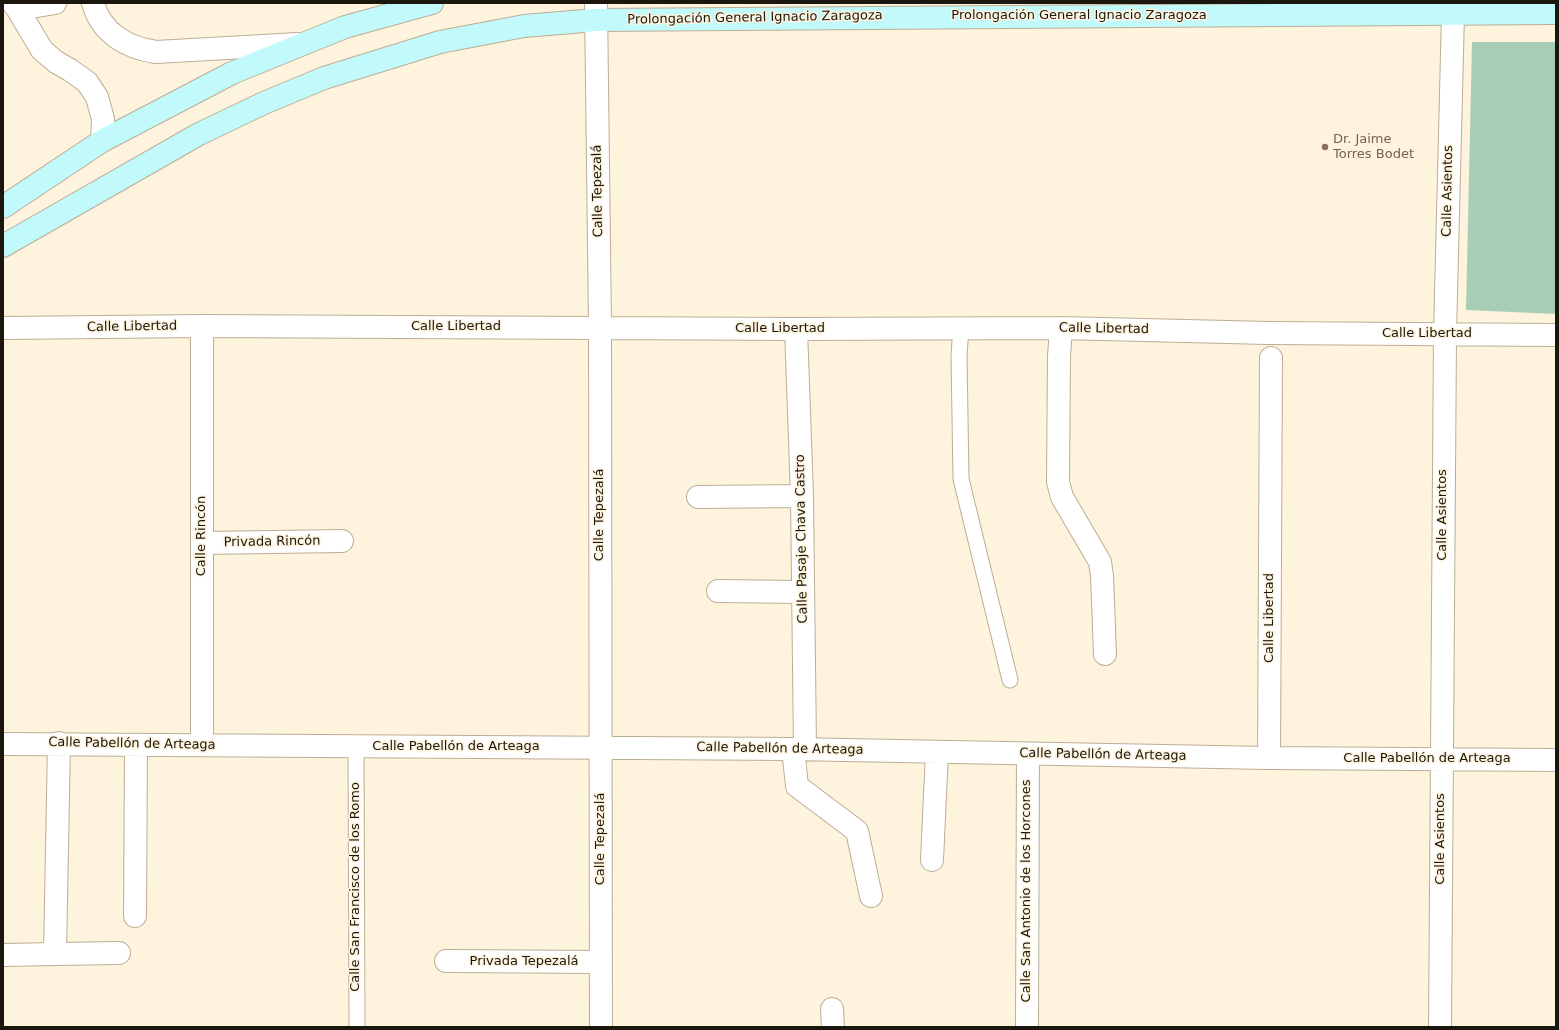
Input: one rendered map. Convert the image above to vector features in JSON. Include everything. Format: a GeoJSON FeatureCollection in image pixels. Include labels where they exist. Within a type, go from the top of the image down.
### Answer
{"type":"FeatureCollection","features":[{"type":"Feature","properties":{"kind":"street"},"geometry":{"type":"LineString","coordinates":[[14,4],[37,6],[55,3]]}},
{"type":"Feature","properties":{"kind":"street"},"geometry":{"type":"LineString","coordinates":[[93,3],[95,11],[107,31],[123,42],[140,50],[156,52],[302,44]]}},
{"type":"Feature","properties":{"kind":"street"},"geometry":{"type":"LineString","coordinates":[[3,207],[102,141],[232,72],[345,27],[432,3]]}},
{"type":"Feature","properties":{"kind":"street"},"geometry":{"type":"LineString","coordinates":[[14,4],[42,50],[56,62],[87,82],[97,97],[103,119],[102,141]]}},
{"type":"Feature","properties":{"kind":"street","name":"Prolongación General Ignacio Zaragoza"},"geometry":{"type":"LineString","coordinates":[[3,246],[199,134],[264,103],[324,78],[440,42],[596,12],[1454,9],[1556,13]]}},
{"type":"Feature","properties":{"kind":"street","name":"Calle Asientos"},"geometry":{"type":"LineString","coordinates":[[1440,1027],[1445,334],[1454,9]]}},
{"type":"Feature","properties":{"kind":"street","name":"Calle Tepezalá"},"geometry":{"type":"LineString","coordinates":[[596,12],[600,327],[601,1027]]}},
{"type":"Feature","properties":{"kind":"street","name":"Calle Libertad"},"geometry":{"type":"LineString","coordinates":[[3,328],[202,326],[796,329],[1062,328],[1260,333],[1556,335]]}},
{"type":"Feature","properties":{"kind":"street","name":"Calle Rincón"},"geometry":{"type":"LineString","coordinates":[[202,326],[202,745]]}},
{"type":"Feature","properties":{"kind":"street"},"geometry":{"type":"LineString","coordinates":[[1062,328],[1059,356],[1058,482],[1062,497],[1100,562],[1102,576],[1105,654]]}},
{"type":"Feature","properties":{"kind":"street","name":"Calle Pasaje Chava Castro"},"geometry":{"type":"LineString","coordinates":[[796,329],[802,496],[803,592],[797,786],[857,831],[871,896]]}},
{"type":"Feature","properties":{"kind":"street","name":"Calle Libertad"},"geometry":{"type":"LineString","coordinates":[[1269,758],[1271,358]]}},
{"type":"Feature","properties":{"kind":"street"},"geometry":{"type":"LineString","coordinates":[[698,497],[802,496]]}},
{"type":"Feature","properties":{"kind":"street","name":"Privada Rincón"},"geometry":{"type":"LineString","coordinates":[[202,543],[342,541]]}},
{"type":"Feature","properties":{"kind":"street"},"geometry":{"type":"LineString","coordinates":[[718,591],[803,592]]}},
{"type":"Feature","properties":{"kind":"street"},"geometry":{"type":"LineString","coordinates":[[55,954],[59,743]]}},
{"type":"Feature","properties":{"kind":"street","name":"Calle Pabellón de Arteaga"},"geometry":{"type":"LineString","coordinates":[[3,744],[59,743],[356,747],[799,749],[1269,758],[1556,760]]}},
{"type":"Feature","properties":{"kind":"street"},"geometry":{"type":"LineString","coordinates":[[135,916],[136,745]]}},
{"type":"Feature","properties":{"kind":"street"},"geometry":{"type":"LineString","coordinates":[[932,860],[937,752]]}},
{"type":"Feature","properties":{"kind":"street","name":"Calle San Antonio de los Horcones"},"geometry":{"type":"LineString","coordinates":[[1027,1027],[1028,754]]}},
{"type":"Feature","properties":{"kind":"street"},"geometry":{"type":"LineString","coordinates":[[3,955],[119,953]]}},
{"type":"Feature","properties":{"kind":"street","name":"Privada Tepezalá"},"geometry":{"type":"LineString","coordinates":[[446,961],[601,962]]}},
{"type":"Feature","properties":{"kind":"lane"},"geometry":{"type":"LineString","coordinates":[[961,328],[959,355],[961,480],[1010,680]]}},
{"type":"Feature","properties":{"kind":"lane","name":"Calle San Francisco de los Romo"},"geometry":{"type":"LineString","coordinates":[[356,747],[357,1027]]}},
{"type":"Feature","properties":{"kind":"green space"},"geometry":{"type":"Polygon","coordinates":[[[1472,42],[1556,42],[1556,314],[1466,310],[1472,42]]]}},
{"type":"Feature","properties":{"kind":"place","name":"Dr. Jaime Torres Bodet"},"geometry":{"type":"Point","coordinates":[1325,147]}}]}
